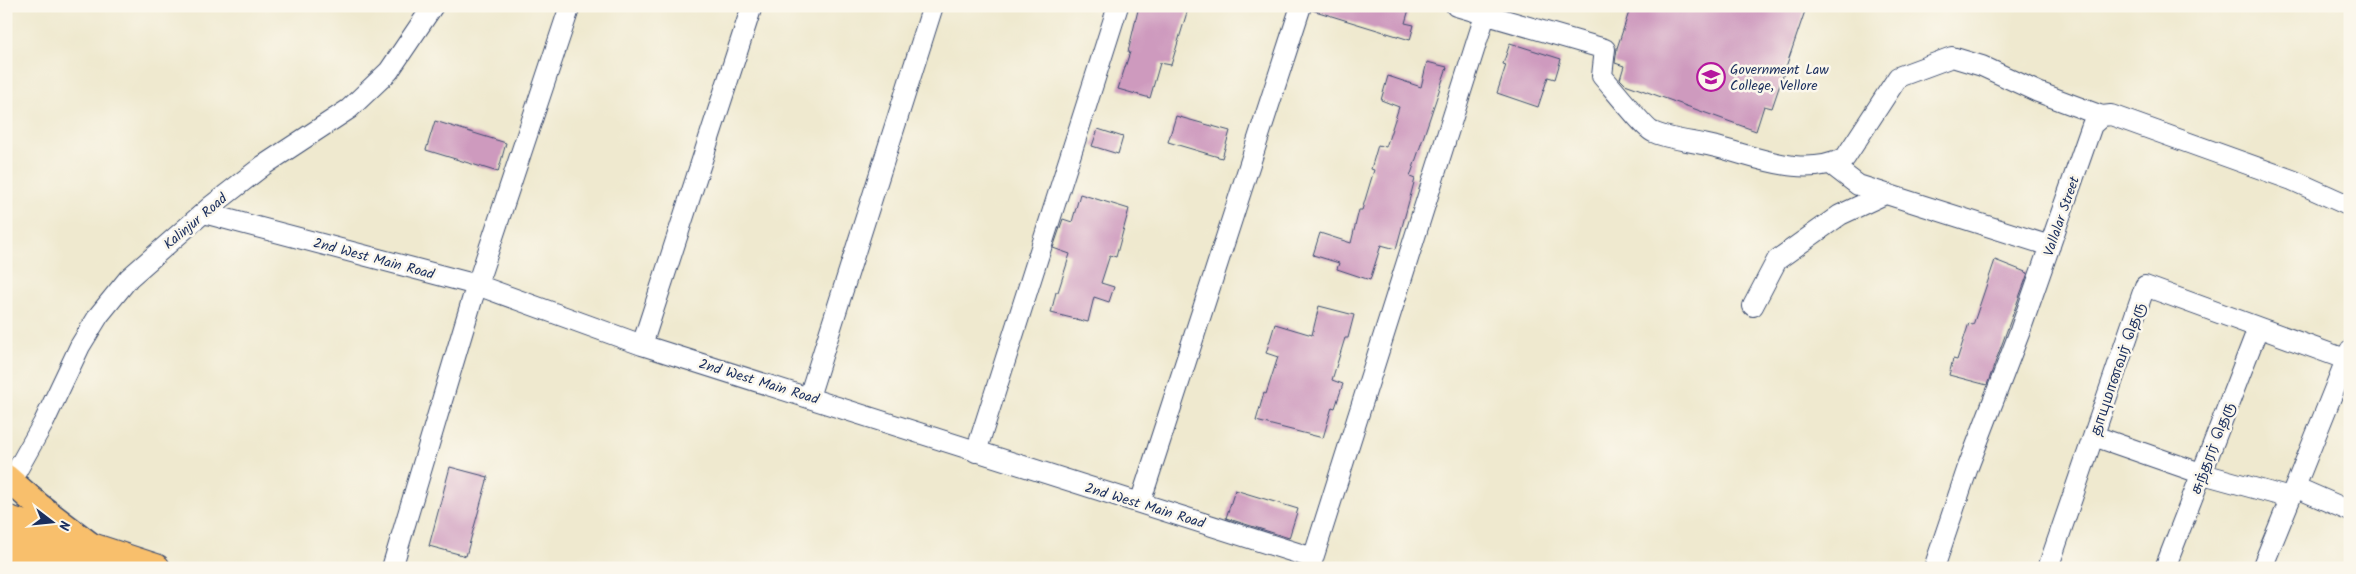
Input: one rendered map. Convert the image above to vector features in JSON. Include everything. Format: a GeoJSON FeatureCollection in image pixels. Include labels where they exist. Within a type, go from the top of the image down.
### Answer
{"type":"FeatureCollection","features":[{"type":"Feature","properties":{"kind":"highway"},"geometry":{"type":"LineString","coordinates":[[6,519],[91,561]]}},
{"type":"Feature","properties":{"kind":"highway"},"geometry":{"type":"LineString","coordinates":[[6,545],[91,561],[156,568]]}},
{"type":"Feature","properties":{"kind":"main road"},"geometry":{"type":"LineString","coordinates":[[8,479],[39,506],[91,561]]}},
{"type":"Feature","properties":{"kind":"street","name":"Kalinjur Road"},"geometry":{"type":"LineString","coordinates":[[8,479],[44,422],[80,346],[99,314],[129,278],[204,213],[271,160],[349,109],[389,71],[432,6]]}},
{"type":"Feature","properties":{"kind":"street"},"geometry":{"type":"LineString","coordinates":[[392,568],[477,285],[570,6]]}},
{"type":"Feature","properties":{"kind":"street"},"geometry":{"type":"LineString","coordinates":[[642,345],[752,6]]}},
{"type":"Feature","properties":{"kind":"street"},"geometry":{"type":"LineString","coordinates":[[809,397],[933,6]]}},
{"type":"Feature","properties":{"kind":"street"},"geometry":{"type":"LineString","coordinates":[[976,452],[1118,6]]}},
{"type":"Feature","properties":{"kind":"street"},"geometry":{"type":"LineString","coordinates":[[1140,504],[1301,6]]}},
{"type":"Feature","properties":{"kind":"street"},"geometry":{"type":"LineString","coordinates":[[1456,6],[1487,11],[1605,49],[1602,76],[1652,132],[1737,152],[1759,161],[1782,165],[1832,164],[1845,158],[1898,77],[1952,57],[1982,66],[2038,92],[2102,116],[2111,115],[2127,120],[2260,168],[2350,206]]}},
{"type":"Feature","properties":{"kind":"street"},"geometry":{"type":"LineString","coordinates":[[1311,563],[1487,11]]}},
{"type":"Feature","properties":{"kind":"street","name":"Vallalar Street"},"geometry":{"type":"LineString","coordinates":[[1934,568],[1968,468],[2050,246],[2092,125],[2102,116]]}},
{"type":"Feature","properties":{"kind":"street"},"geometry":{"type":"LineString","coordinates":[[1832,164],[1858,185],[2050,246]]}},
{"type":"Feature","properties":{"kind":"street"},"geometry":{"type":"LineString","coordinates":[[1753,306],[1777,260],[1840,216],[1885,194]]}},
{"type":"Feature","properties":{"kind":"street","name":"2nd West Main Road"},"geometry":{"type":"LineString","coordinates":[[204,213],[477,285],[642,345],[1140,504],[1311,563]]}},
{"type":"Feature","properties":{"kind":"street","name":"தாயுமானவர் தெரு"},"geometry":{"type":"LineString","coordinates":[[2048,568],[2145,286],[2258,328],[2348,354]]}},
{"type":"Feature","properties":{"kind":"street","name":"சுந்தரர் தெரு"},"geometry":{"type":"LineString","coordinates":[[2165,568],[2258,328]]}},
{"type":"Feature","properties":{"kind":"street"},"geometry":{"type":"LineString","coordinates":[[2262,568],[2348,354]]}},
{"type":"Feature","properties":{"kind":"street"},"geometry":{"type":"LineString","coordinates":[[2094,436],[2203,474],[2292,493],[2350,511]]}},
{"type":"Feature","properties":{"kind":"building"},"geometry":{"type":"Polygon","coordinates":[[[1139,6],[1180,6],[1188,9],[1171,65],[1160,63],[1150,98],[1118,89],[1130,52],[1128,52],[1139,6]]]}},
{"type":"Feature","properties":{"kind":"building"},"geometry":{"type":"Polygon","coordinates":[[[1313,6],[1410,6],[1405,23],[1414,25],[1410,40],[1312,10],[1313,6]]]}},
{"type":"Feature","properties":{"kind":"building"},"geometry":{"type":"Polygon","coordinates":[[[1631,6],[1789,6],[1805,11],[1772,108],[1764,106],[1756,131],[1625,84],[1620,79],[1624,66],[1615,63],[1617,48],[1631,6]]]}},
{"type":"Feature","properties":{"kind":"building"},"geometry":{"type":"Polygon","coordinates":[[[1510,43],[1561,59],[1555,79],[1548,77],[1538,107],[1497,93],[1506,65],[1503,64],[1510,43]]]}},
{"type":"Feature","properties":{"kind":"building"},"geometry":{"type":"Polygon","coordinates":[[[1427,62],[1447,67],[1410,177],[1415,179],[1396,249],[1381,245],[1370,280],[1337,269],[1339,263],[1313,255],[1320,233],[1351,243],[1359,210],[1362,210],[1374,170],[1371,169],[1378,145],[1386,147],[1399,107],[1381,100],[1388,76],[1421,87],[1427,62]]]}},
{"type":"Feature","properties":{"kind":"building"},"geometry":{"type":"Polygon","coordinates":[[[1176,116],[1230,131],[1222,158],[1168,142],[1176,116]]]}},
{"type":"Feature","properties":{"kind":"building"},"geometry":{"type":"Polygon","coordinates":[[[435,121],[506,143],[498,172],[426,150],[435,121]]]}},
{"type":"Feature","properties":{"kind":"building"},"geometry":{"type":"Polygon","coordinates":[[[1098,129],[1123,137],[1118,154],[1092,146],[1098,129]]]}},
{"type":"Feature","properties":{"kind":"building"},"geometry":{"type":"Polygon","coordinates":[[[1080,194],[1129,209],[1116,257],[1110,255],[1101,283],[1114,287],[1109,302],[1094,297],[1088,322],[1051,313],[1056,292],[1058,292],[1070,254],[1053,248],[1063,219],[1072,222],[1080,194]]]}},
{"type":"Feature","properties":{"kind":"building"},"geometry":{"type":"Polygon","coordinates":[[[1995,260],[2028,273],[1987,385],[1949,375],[1953,359],[1957,360],[1969,323],[1973,325],[1995,260]]]}},
{"type":"Feature","properties":{"kind":"building"},"geometry":{"type":"Polygon","coordinates":[[[1319,306],[1354,315],[1348,338],[1345,338],[1332,380],[1343,384],[1335,408],[1332,407],[1323,438],[1256,421],[1264,393],[1266,394],[1278,357],[1266,353],[1275,324],[1312,335],[1319,306]]]}},
{"type":"Feature","properties":{"kind":"building"},"geometry":{"type":"Polygon","coordinates":[[[450,467],[488,477],[466,556],[429,546],[450,467]]]}},
{"type":"Feature","properties":{"kind":"building"},"geometry":{"type":"Polygon","coordinates":[[[1235,490],[1298,509],[1289,538],[1226,518],[1235,490]]]}},
{"type":"Feature","properties":{"kind":"place","name":"Government Law College, Vellore"},"geometry":{"type":"Point","coordinates":[1711,77]}}]}
